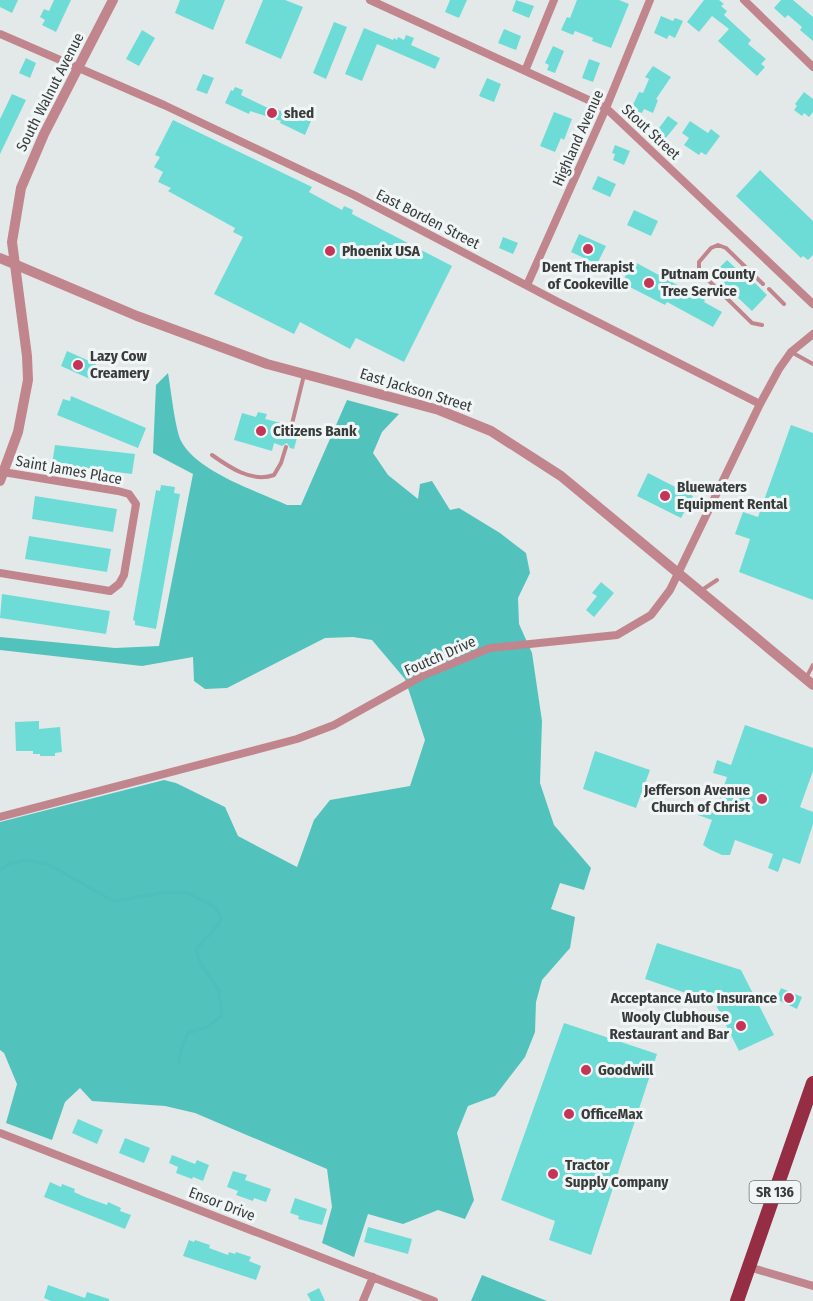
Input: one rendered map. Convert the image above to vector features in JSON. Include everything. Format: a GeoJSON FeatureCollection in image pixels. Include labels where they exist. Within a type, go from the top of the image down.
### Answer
{"type":"FeatureCollection","features":[{"type":"Feature","properties":{"kind":"main road","name":"SR 136"},"geometry":{"type":"LineString","coordinates":[[737,1301],[813,1083]]}},
{"type":"Feature","properties":{"kind":"street","name":"South Walnut Avenue"},"geometry":{"type":"LineString","coordinates":[[2,476],[18,432],[28,380],[12,242],[21,188],[40,142],[113,0]]}},
{"type":"Feature","properties":{"kind":"street","name":"Stout Street"},"geometry":{"type":"LineString","coordinates":[[370,0],[606,108],[813,304]]}},
{"type":"Feature","properties":{"kind":"street"},"geometry":{"type":"LineString","coordinates":[[525,70],[554,0]]}},
{"type":"Feature","properties":{"kind":"street","name":"Highland Avenue"},"geometry":{"type":"LineString","coordinates":[[527,285],[606,108],[650,0]]}},
{"type":"Feature","properties":{"kind":"street"},"geometry":{"type":"LineString","coordinates":[[744,0],[813,68]]}},
{"type":"Feature","properties":{"kind":"street","name":"East Borden Street"},"geometry":{"type":"LineString","coordinates":[[0,34],[164,105],[354,195],[760,404]]}},
{"type":"Feature","properties":{"kind":"street","name":"East Jackson Street"},"geometry":{"type":"LineString","coordinates":[[0,258],[181,333],[267,364],[439,410],[491,431],[561,476],[809,682]]}},
{"type":"Feature","properties":{"kind":"street","name":"Foutch Drive"},"geometry":{"type":"LineString","coordinates":[[0,817],[297,739],[334,725],[424,675],[490,648],[617,635],[651,615],[670,590],[779,369],[791,352],[813,334]]}},
{"type":"Feature","properties":{"kind":"street","name":"Saint James Place"},"geometry":{"type":"LineString","coordinates":[[0,573],[110,591],[119,584],[124,575],[136,504],[129,495],[118,490],[2,476]]}},
{"type":"Feature","properties":{"kind":"street","name":"Ensor Drive"},"geometry":{"type":"LineString","coordinates":[[0,1133],[434,1301]]}},
{"type":"Feature","properties":{"kind":"street"},"geometry":{"type":"LineString","coordinates":[[749,1267],[813,1286]]}},
{"type":"Feature","properties":{"kind":"street"},"geometry":{"type":"LineString","coordinates":[[363,1301],[373,1277]]}},
{"type":"Feature","properties":{"kind":"lane"},"geometry":{"type":"LineString","coordinates":[[762,325],[752,323],[699,271],[699,262],[711,248],[718,245],[726,248],[763,284]]}},
{"type":"Feature","properties":{"kind":"lane"},"geometry":{"type":"LineString","coordinates":[[769,289],[784,304]]}},
{"type":"Feature","properties":{"kind":"lane"},"geometry":{"type":"LineString","coordinates":[[791,352],[813,364]]}},
{"type":"Feature","properties":{"kind":"lane"},"geometry":{"type":"LineString","coordinates":[[290,432],[304,374]]}},
{"type":"Feature","properties":{"kind":"lane"},"geometry":{"type":"LineString","coordinates":[[212,454],[226,465],[247,475],[265,478],[274,475],[281,464],[286,447]]}},
{"type":"Feature","properties":{"kind":"lane"},"geometry":{"type":"LineString","coordinates":[[699,592],[717,580]]}},
{"type":"Feature","properties":{"kind":"lane"},"geometry":{"type":"LineString","coordinates":[[809,682],[813,665]]}},
{"type":"Feature","properties":{"kind":"shaded area"},"geometry":{"type":"Polygon","coordinates":[[[168,373],[181,441],[200,462],[229,479],[287,505],[301,505],[347,400],[399,414],[382,432],[373,453],[388,475],[418,499],[420,484],[432,481],[450,510],[459,508],[500,533],[526,553],[530,573],[518,598],[519,624],[532,653],[542,721],[540,783],[554,825],[591,868],[584,890],[560,883],[551,909],[575,917],[570,948],[542,980],[536,1002],[535,1032],[525,1057],[495,1096],[468,1106],[457,1133],[474,1200],[465,1219],[438,1210],[403,1224],[368,1214],[354,1257],[322,1243],[332,1207],[327,1169],[195,1113],[165,1106],[92,1101],[80,1088],[65,1102],[52,1140],[6,1123],[17,1084],[4,1053],[0,1050],[0,822],[164,780],[176,783],[225,807],[238,836],[297,867],[314,820],[330,800],[410,786],[425,740],[405,679],[372,640],[353,637],[325,638],[227,688],[205,689],[194,681],[193,657],[142,666],[0,650],[0,637],[115,648],[159,646],[193,474],[153,453],[156,385],[168,373]]]}},
{"type":"Feature","properties":{"kind":"shaded area"},"geometry":{"type":"Polygon","coordinates":[[[482,1275],[547,1301],[471,1301],[482,1275]]]}},
{"type":"Feature","properties":{"kind":"building"},"geometry":{"type":"Polygon","coordinates":[[[0,0],[18,0],[12,13],[0,7],[0,0]]]}},
{"type":"Feature","properties":{"kind":"building"},"geometry":{"type":"Polygon","coordinates":[[[54,0],[71,0],[56,32],[42,25],[45,20],[40,17],[44,9],[49,11],[54,0]]]}},
{"type":"Feature","properties":{"kind":"building"},"geometry":{"type":"Polygon","coordinates":[[[180,0],[225,0],[213,30],[175,13],[180,0]]]}},
{"type":"Feature","properties":{"kind":"building"},"geometry":{"type":"Polygon","coordinates":[[[263,0],[285,0],[303,7],[281,59],[245,43],[263,0]]]}},
{"type":"Feature","properties":{"kind":"building"},"geometry":{"type":"Polygon","coordinates":[[[450,0],[467,0],[459,18],[445,12],[450,0]]]}},
{"type":"Feature","properties":{"kind":"building"},"geometry":{"type":"Polygon","coordinates":[[[516,0],[534,6],[529,18],[512,11],[516,0]]]}},
{"type":"Feature","properties":{"kind":"building"},"geometry":{"type":"Polygon","coordinates":[[[577,0],[619,0],[629,4],[611,48],[575,31],[573,35],[561,30],[567,17],[570,18],[577,0]]]}},
{"type":"Feature","properties":{"kind":"building"},"geometry":{"type":"Polygon","coordinates":[[[704,0],[719,0],[724,4],[721,6],[727,11],[724,15],[751,40],[748,44],[766,59],[761,64],[765,67],[757,76],[718,41],[729,29],[712,16],[699,32],[687,22],[704,0]]]}},
{"type":"Feature","properties":{"kind":"building"},"geometry":{"type":"Polygon","coordinates":[[[781,0],[793,0],[813,17],[813,41],[788,15],[785,18],[774,8],[781,0]]]}},
{"type":"Feature","properties":{"kind":"building"},"geometry":{"type":"Polygon","coordinates":[[[661,16],[673,21],[675,18],[683,21],[675,38],[669,35],[667,39],[654,33],[661,16]]]}},
{"type":"Feature","properties":{"kind":"building"},"geometry":{"type":"Polygon","coordinates":[[[334,22],[347,27],[326,79],[313,73],[334,22]]]}},
{"type":"Feature","properties":{"kind":"building"},"geometry":{"type":"Polygon","coordinates":[[[364,28],[393,40],[394,38],[397,40],[398,37],[404,40],[406,35],[414,38],[411,45],[440,58],[435,69],[377,44],[362,81],[345,74],[364,28]]]}},
{"type":"Feature","properties":{"kind":"building"},"geometry":{"type":"Polygon","coordinates":[[[504,29],[521,36],[516,50],[498,43],[504,29]]]}},
{"type":"Feature","properties":{"kind":"building"},"geometry":{"type":"Polygon","coordinates":[[[142,30],[155,38],[139,66],[126,59],[142,30]]]}},
{"type":"Feature","properties":{"kind":"building"},"geometry":{"type":"Polygon","coordinates":[[[553,46],[564,51],[555,73],[547,70],[549,65],[545,63],[553,46]]]}},
{"type":"Feature","properties":{"kind":"building"},"geometry":{"type":"Polygon","coordinates":[[[26,58],[36,63],[30,78],[19,73],[26,58]]]}},
{"type":"Feature","properties":{"kind":"building"},"geometry":{"type":"Polygon","coordinates":[[[589,59],[600,63],[593,82],[582,78],[589,59]]]}},
{"type":"Feature","properties":{"kind":"building"},"geometry":{"type":"Polygon","coordinates":[[[653,66],[671,77],[656,99],[658,100],[653,113],[644,109],[642,113],[631,109],[639,92],[643,93],[649,79],[645,77],[653,66]]]}},
{"type":"Feature","properties":{"kind":"building"},"geometry":{"type":"Polygon","coordinates":[[[203,74],[214,78],[207,94],[196,90],[203,74]]]}},
{"type":"Feature","properties":{"kind":"building"},"geometry":{"type":"Polygon","coordinates":[[[487,78],[501,84],[494,102],[479,96],[487,78]]]}},
{"type":"Feature","properties":{"kind":"building"},"geometry":{"type":"Polygon","coordinates":[[[235,87],[243,90],[241,95],[268,108],[270,106],[285,113],[286,110],[311,121],[305,135],[280,123],[281,121],[250,111],[249,114],[225,103],[231,90],[233,91],[235,87]]]}},
{"type":"Feature","properties":{"kind":"building"},"geometry":{"type":"Polygon","coordinates":[[[804,92],[813,99],[813,112],[809,117],[804,113],[802,116],[794,110],[797,106],[795,104],[804,92]]]}},
{"type":"Feature","properties":{"kind":"building"},"geometry":{"type":"Polygon","coordinates":[[[12,94],[26,100],[0,154],[0,119],[12,94]]]}},
{"type":"Feature","properties":{"kind":"building"},"geometry":{"type":"Polygon","coordinates":[[[554,112],[572,119],[564,140],[561,138],[555,152],[540,146],[554,112]]]}},
{"type":"Feature","properties":{"kind":"building"},"geometry":{"type":"Polygon","coordinates":[[[668,116],[678,123],[665,139],[656,132],[668,116]]]}},
{"type":"Feature","properties":{"kind":"building","name":"Phoenix USA"},"geometry":{"type":"Polygon","coordinates":[[[173,120],[312,187],[309,192],[342,210],[344,206],[353,210],[352,214],[452,266],[404,362],[356,338],[350,349],[300,322],[294,334],[214,294],[243,237],[233,232],[235,228],[168,191],[171,188],[158,182],[163,172],[154,167],[160,157],[155,155],[173,120]]]}},
{"type":"Feature","properties":{"kind":"building"},"geometry":{"type":"Polygon","coordinates":[[[690,121],[708,133],[711,129],[720,136],[706,155],[701,152],[699,155],[684,145],[689,138],[682,133],[690,121]]]}},
{"type":"Feature","properties":{"kind":"building"},"geometry":{"type":"Polygon","coordinates":[[[615,145],[630,151],[624,165],[613,160],[615,154],[612,153],[615,145]]]}},
{"type":"Feature","properties":{"kind":"building"},"geometry":{"type":"Polygon","coordinates":[[[760,170],[813,221],[813,255],[808,260],[803,256],[801,258],[736,196],[760,170]]]}},
{"type":"Feature","properties":{"kind":"building"},"geometry":{"type":"Polygon","coordinates":[[[598,176],[616,184],[610,197],[592,189],[598,176]]]}},
{"type":"Feature","properties":{"kind":"building"},"geometry":{"type":"Polygon","coordinates":[[[634,210],[658,221],[651,236],[627,225],[634,210]]]}},
{"type":"Feature","properties":{"kind":"building","name":"Dent Therapist of Cookeville"},"geometry":{"type":"Polygon","coordinates":[[[579,234],[606,246],[597,264],[571,252],[579,234]]]}},
{"type":"Feature","properties":{"kind":"building"},"geometry":{"type":"Polygon","coordinates":[[[503,237],[518,243],[513,254],[499,248],[503,237]]]}},
{"type":"Feature","properties":{"kind":"building"},"geometry":{"type":"Polygon","coordinates":[[[727,260],[744,276],[746,274],[767,295],[752,311],[713,274],[727,260]]]}},
{"type":"Feature","properties":{"kind":"building"},"geometry":{"type":"Polygon","coordinates":[[[633,261],[705,300],[704,302],[722,312],[713,327],[667,302],[665,305],[622,283],[633,261]]]}},
{"type":"Feature","properties":{"kind":"building","name":"Lazy Cow Creamery"},"geometry":{"type":"Polygon","coordinates":[[[67,351],[96,364],[90,379],[61,366],[67,351]]]}},
{"type":"Feature","properties":{"kind":"building"},"geometry":{"type":"Polygon","coordinates":[[[71,396],[146,428],[138,448],[57,415],[63,399],[70,401],[71,396]]]}},
{"type":"Feature","properties":{"kind":"building","name":"Citizens Bank"},"geometry":{"type":"Polygon","coordinates":[[[258,412],[267,414],[265,419],[281,423],[279,429],[286,431],[288,435],[298,434],[294,449],[290,448],[287,443],[282,446],[274,443],[272,451],[234,440],[242,413],[256,417],[258,412]]]}},
{"type":"Feature","properties":{"kind":"building"},"geometry":{"type":"Polygon","coordinates":[[[791,425],[813,433],[813,600],[739,572],[750,539],[735,534],[743,512],[758,517],[791,425]]]}},
{"type":"Feature","properties":{"kind":"building"},"geometry":{"type":"Polygon","coordinates":[[[55,445],[135,454],[132,474],[52,464],[55,445]]]}},
{"type":"Feature","properties":{"kind":"building","name":"Bluewaters Equipment Rental"},"geometry":{"type":"Polygon","coordinates":[[[648,473],[693,496],[681,518],[637,496],[648,473]]]}},
{"type":"Feature","properties":{"kind":"building"},"geometry":{"type":"Polygon","coordinates":[[[161,485],[175,487],[174,493],[180,494],[156,629],[135,625],[133,620],[156,490],[160,491],[161,485]]]}},
{"type":"Feature","properties":{"kind":"building"},"geometry":{"type":"Polygon","coordinates":[[[35,496],[117,509],[113,532],[32,519],[35,496]]]}},
{"type":"Feature","properties":{"kind":"building"},"geometry":{"type":"Polygon","coordinates":[[[29,536],[111,549],[107,572],[25,559],[29,536]]]}},
{"type":"Feature","properties":{"kind":"building"},"geometry":{"type":"Polygon","coordinates":[[[601,582],[614,593],[594,617],[586,610],[597,596],[592,593],[601,582]]]}},
{"type":"Feature","properties":{"kind":"building"},"geometry":{"type":"Polygon","coordinates":[[[2,594],[110,611],[106,634],[0,618],[2,594]]]}},
{"type":"Feature","properties":{"kind":"building"},"geometry":{"type":"Polygon","coordinates":[[[39,721],[39,729],[60,727],[62,752],[55,753],[55,756],[40,756],[40,754],[33,754],[33,751],[16,751],[15,722],[39,721]]]}},
{"type":"Feature","properties":{"kind":"building","name":"Jefferson Avenue Church of Christ"},"geometry":{"type":"Polygon","coordinates":[[[745,725],[813,748],[813,771],[800,807],[813,812],[813,824],[800,864],[783,858],[778,872],[768,868],[773,854],[735,840],[730,855],[722,855],[703,845],[712,820],[698,815],[702,805],[716,810],[727,777],[713,773],[717,760],[731,765],[745,725]]]}},
{"type":"Feature","properties":{"kind":"building"},"geometry":{"type":"Polygon","coordinates":[[[595,751],[650,770],[636,808],[583,789],[595,751]]]}},
{"type":"Feature","properties":{"kind":"building"},"geometry":{"type":"Polygon","coordinates":[[[657,943],[741,970],[774,1035],[739,1051],[715,1003],[645,979],[657,943]]]}},
{"type":"Feature","properties":{"kind":"building","name":"Acceptance Auto Insurance"},"geometry":{"type":"Polygon","coordinates":[[[781,988],[802,997],[797,1009],[776,999],[781,988]]]}},
{"type":"Feature","properties":{"kind":"building"},"geometry":{"type":"Polygon","coordinates":[[[564,1023],[657,1054],[591,1255],[549,1240],[555,1221],[501,1200],[564,1023]]]}},
{"type":"Feature","properties":{"kind":"building"},"geometry":{"type":"Polygon","coordinates":[[[78,1119],[103,1130],[97,1144],[72,1133],[78,1119]]]}},
{"type":"Feature","properties":{"kind":"building"},"geometry":{"type":"Polygon","coordinates":[[[125,1138],[150,1148],[144,1163],[119,1153],[125,1138]]]}},
{"type":"Feature","properties":{"kind":"building"},"geometry":{"type":"Polygon","coordinates":[[[172,1155],[195,1164],[197,1160],[209,1165],[203,1181],[176,1173],[178,1167],[169,1163],[172,1155]]]}},
{"type":"Feature","properties":{"kind":"building"},"geometry":{"type":"Polygon","coordinates":[[[233,1171],[247,1175],[245,1180],[271,1189],[266,1202],[254,1198],[253,1201],[236,1195],[238,1191],[227,1187],[233,1171]]]}},
{"type":"Feature","properties":{"kind":"building"},"geometry":{"type":"Polygon","coordinates":[[[50,1182],[61,1187],[62,1184],[75,1189],[74,1192],[85,1197],[107,1205],[108,1202],[121,1208],[120,1211],[131,1215],[125,1229],[44,1197],[50,1182]]]}},
{"type":"Feature","properties":{"kind":"building"},"geometry":{"type":"Polygon","coordinates":[[[295,1198],[327,1209],[322,1225],[298,1219],[299,1216],[290,1213],[295,1198]]]}},
{"type":"Feature","properties":{"kind":"building"},"geometry":{"type":"Polygon","coordinates":[[[368,1227],[412,1239],[408,1254],[364,1242],[368,1227]]]}},
{"type":"Feature","properties":{"kind":"building"},"geometry":{"type":"Polygon","coordinates":[[[189,1240],[210,1245],[209,1248],[228,1255],[229,1252],[235,1254],[236,1252],[251,1257],[249,1261],[261,1266],[256,1280],[183,1256],[189,1240]]]}},
{"type":"Feature","properties":{"kind":"building"},"geometry":{"type":"Polygon","coordinates":[[[48,1285],[85,1298],[87,1292],[109,1299],[109,1301],[51,1301],[44,1298],[48,1285]]]}},
{"type":"Feature","properties":{"kind":"building"},"geometry":{"type":"Polygon","coordinates":[[[319,1288],[325,1301],[311,1301],[307,1294],[319,1288]]]}},
{"type":"Feature","properties":{"kind":"waterway"},"geometry":{"type":"LineString","coordinates":[[0,870],[8,864],[25,860],[48,864],[113,901],[168,892],[187,893],[217,909],[221,919],[196,950],[202,966],[219,991],[222,1015],[208,1027],[188,1033],[182,1046],[179,1062]]}},
{"type":"Feature","properties":{"kind":"place","name":"shed"},"geometry":{"type":"Point","coordinates":[272,113]}},
{"type":"Feature","properties":{"kind":"place","name":"Dent Therapist of Cookeville"},"geometry":{"type":"Point","coordinates":[588,249]}},
{"type":"Feature","properties":{"kind":"place","name":"Phoenix USA"},"geometry":{"type":"Point","coordinates":[330,251]}},
{"type":"Feature","properties":{"kind":"place","name":"Putnam County Tree Service"},"geometry":{"type":"Point","coordinates":[649,283]}},
{"type":"Feature","properties":{"kind":"place","name":"Lazy Cow Creamery"},"geometry":{"type":"Point","coordinates":[78,365]}},
{"type":"Feature","properties":{"kind":"place","name":"Citizens Bank"},"geometry":{"type":"Point","coordinates":[261,431]}},
{"type":"Feature","properties":{"kind":"place","name":"Bluewaters Equipment Rental"},"geometry":{"type":"Point","coordinates":[665,496]}},
{"type":"Feature","properties":{"kind":"place","name":"Jefferson Avenue Church of Christ"},"geometry":{"type":"Point","coordinates":[762,799]}},
{"type":"Feature","properties":{"kind":"place","name":"Acceptance Auto Insurance"},"geometry":{"type":"Point","coordinates":[789,998]}},
{"type":"Feature","properties":{"kind":"place","name":"Wooly Clubhouse Restaurant and Bar"},"geometry":{"type":"Point","coordinates":[741,1026]}},
{"type":"Feature","properties":{"kind":"place","name":"Goodwill"},"geometry":{"type":"Point","coordinates":[586,1070]}},
{"type":"Feature","properties":{"kind":"place","name":"OfficeMax"},"geometry":{"type":"Point","coordinates":[569,1114]}},
{"type":"Feature","properties":{"kind":"place","name":"Tractor Supply Company"},"geometry":{"type":"Point","coordinates":[553,1174]}}]}
